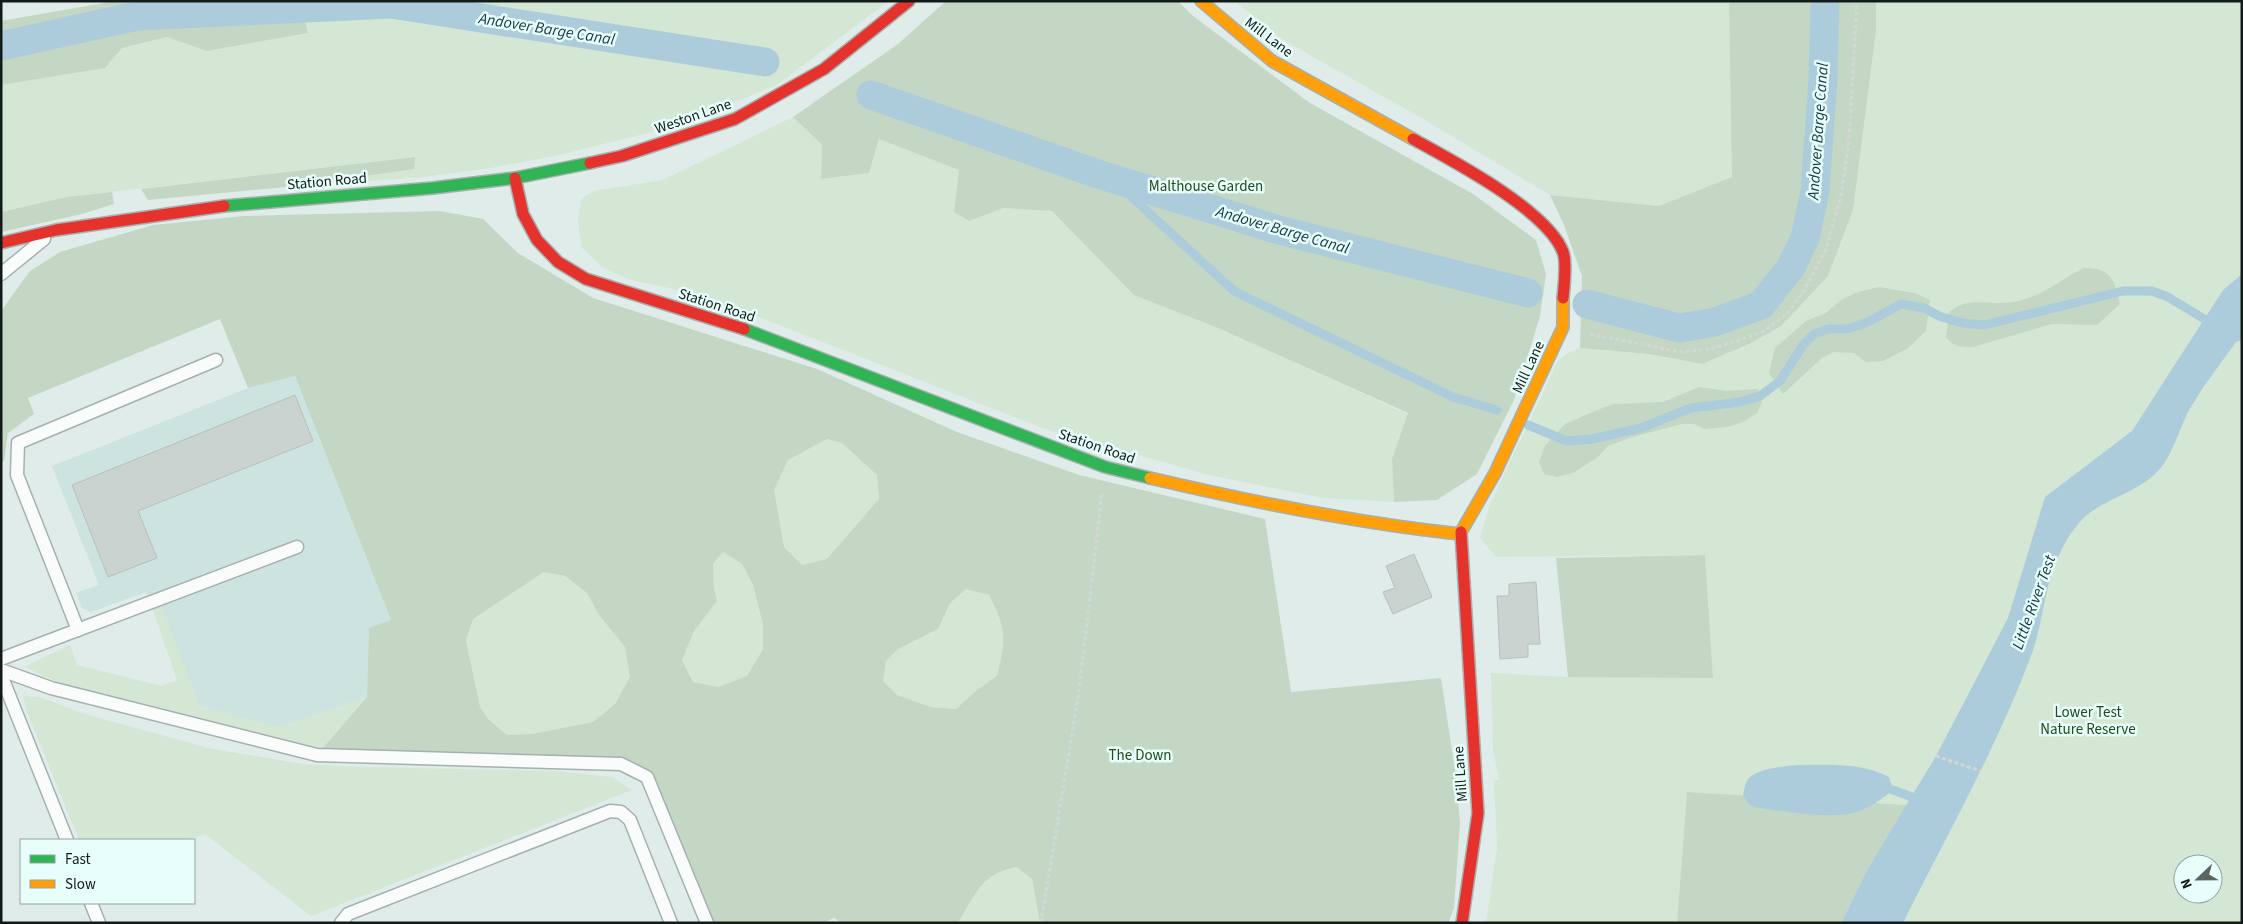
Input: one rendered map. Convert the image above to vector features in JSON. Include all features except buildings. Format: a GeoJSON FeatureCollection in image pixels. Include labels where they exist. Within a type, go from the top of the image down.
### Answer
{"type":"FeatureCollection","features":[{"type":"Feature","properties":{"kind":"street","name":"Weston Lane"},"geometry":{"type":"LineString","coordinates":[[515,178],[622,156],[735,119],[824,70],[909,1]]}},
{"type":"Feature","properties":{"kind":"street","name":"Mill Lane"},"geometry":{"type":"LineString","coordinates":[[1201,1],[1272,61],[1473,172],[1543,222],[1564,253],[1563,327],[1495,473],[1460,534],[1478,813],[1462,923]]}},
{"type":"Feature","properties":{"kind":"street","name":"Station Road"},"geometry":{"type":"LineString","coordinates":[[1,243],[56,230],[230,204],[433,188],[515,178],[523,214],[537,240],[558,262],[586,279],[766,336],[1104,467],[1234,498],[1460,534]]}},
{"type":"Feature","properties":{"kind":"lane"},"geometry":{"type":"LineString","coordinates":[[1,274],[56,230]]}},
{"type":"Feature","properties":{"kind":"lane"},"geometry":{"type":"LineString","coordinates":[[78,630],[17,475],[18,443],[216,360]]}},
{"type":"Feature","properties":{"kind":"lane"},"geometry":{"type":"LineString","coordinates":[[1,659],[297,547]]}},
{"type":"Feature","properties":{"kind":"lane"},"geometry":{"type":"LineString","coordinates":[[1,670],[51,688],[316,755],[621,764],[647,777],[708,923]]}},
{"type":"Feature","properties":{"kind":"lane"},"geometry":{"type":"LineString","coordinates":[[1,675],[66,839]]}},
{"type":"Feature","properties":{"kind":"lane"},"geometry":{"type":"LineString","coordinates":[[341,923],[348,914],[610,811],[621,812],[630,820],[671,923]]}},
{"type":"Feature","properties":{"kind":"lane"},"geometry":{"type":"LineString","coordinates":[[91,904],[99,923]]}},
{"type":"Feature","properties":{"kind":"path"},"geometry":{"type":"LineString","coordinates":[[1563,327],[1681,352],[1710,349],[1737,341],[1764,331],[1786,314],[1804,291],[1826,250],[1841,196],[1848,142],[1857,1]]}},
{"type":"Feature","properties":{"kind":"path"},"geometry":{"type":"LineString","coordinates":[[1040,923],[1078,691],[1104,467]]}},
{"type":"Feature","properties":{"kind":"path"},"geometry":{"type":"LineString","coordinates":[[1936,756],[1981,771]]}},
{"type":"Feature","properties":{"kind":"shaded area"},"geometry":{"type":"Polygon","coordinates":[[[295,376],[391,620],[369,628],[367,697],[279,727],[200,706],[162,608],[153,610],[146,592],[91,612],[82,608],[76,593],[99,585],[52,466],[248,388],[295,376]]]}},
{"type":"Feature","properties":{"kind":"green space"},"geometry":{"type":"Polygon","coordinates":[[[115,1],[300,1],[308,33],[207,51],[167,37],[122,48],[105,68],[1,85],[1,21],[115,1]]]}},
{"type":"Feature","properties":{"kind":"green space"},"geometry":{"type":"Polygon","coordinates":[[[300,1],[889,1],[778,84],[702,116],[652,132],[559,155],[497,167],[424,177],[286,187],[415,157],[67,197],[1,212],[1,85],[105,68],[122,48],[168,37],[207,51],[307,33],[300,1]]]}},
{"type":"Feature","properties":{"kind":"green space","name":"Malthouse Garden"},"geometry":{"type":"Polygon","coordinates":[[[946,1],[1178,1],[1193,16],[1310,103],[1473,194],[1536,240],[1546,274],[1540,316],[1514,400],[1477,474],[1437,500],[1394,502],[1392,459],[1408,413],[1218,328],[1134,295],[1052,211],[1003,208],[969,221],[954,212],[959,170],[879,139],[869,173],[821,179],[822,145],[793,117],[898,44],[946,1]]]}},
{"type":"Feature","properties":{"kind":"green space"},"geometry":{"type":"Polygon","coordinates":[[[1234,1],[1729,1],[1733,177],[1659,206],[1550,195],[1425,120],[1285,41],[1234,1]]]}},
{"type":"Feature","properties":{"kind":"green space"},"geometry":{"type":"Polygon","coordinates":[[[1729,1],[1876,1],[1876,31],[1853,210],[1828,276],[1781,326],[1749,344],[1702,364],[1649,354],[1580,348],[1582,276],[1564,225],[1550,195],[1659,206],[1732,177],[1729,1]]]}},
{"type":"Feature","properties":{"kind":"green space","name":"Lower Test Nature Reserve"},"geometry":{"type":"Polygon","coordinates":[[[1876,1],[2242,1],[2242,923],[1903,923],[1962,808],[1687,792],[1677,923],[1486,923],[1497,848],[1494,780],[1499,780],[1493,750],[1491,673],[1568,677],[1713,677],[1705,555],[1496,557],[1480,538],[1490,504],[1558,361],[1568,353],[1580,348],[1649,354],[1702,364],[1749,344],[1780,326],[1828,276],[1853,210],[1876,31],[1876,1]]]}},
{"type":"Feature","properties":{"kind":"green space"},"geometry":{"type":"Polygon","coordinates":[[[793,117],[822,145],[821,179],[869,173],[879,139],[959,170],[954,212],[968,221],[1003,208],[1052,211],[1135,295],[1218,328],[1408,414],[1392,459],[1394,502],[1323,498],[1209,475],[1045,429],[746,312],[692,293],[631,280],[602,267],[582,248],[578,221],[581,199],[593,191],[663,180],[793,117]]]}},
{"type":"Feature","properties":{"kind":"green space"},"geometry":{"type":"Polygon","coordinates":[[[415,157],[414,169],[286,187],[148,200],[141,189],[415,157]]]}},
{"type":"Feature","properties":{"kind":"green space"},"geometry":{"type":"Polygon","coordinates":[[[112,192],[114,204],[82,214],[1,232],[1,212],[67,197],[112,192]]]}},
{"type":"Feature","properties":{"kind":"green space","name":"The Down"},"geometry":{"type":"Polygon","coordinates":[[[440,211],[483,219],[518,253],[593,298],[817,369],[957,432],[1079,475],[1265,519],[1291,692],[1441,678],[1456,777],[1460,823],[1454,908],[1448,923],[1040,923],[1032,879],[1017,867],[995,874],[987,880],[975,894],[958,923],[842,923],[834,918],[823,923],[704,923],[647,777],[621,764],[323,748],[367,697],[369,628],[391,620],[295,376],[248,388],[220,319],[28,398],[34,414],[8,433],[4,461],[1,462],[1,311],[30,271],[60,252],[153,225],[244,216],[440,211]],[[827,439],[788,460],[774,490],[784,547],[802,565],[827,559],[879,499],[877,475],[842,443],[827,439]],[[723,552],[713,564],[714,588],[717,601],[694,631],[682,660],[693,682],[718,687],[747,676],[763,649],[763,624],[753,585],[742,564],[723,552]],[[544,572],[473,619],[466,640],[480,707],[488,719],[507,735],[532,734],[593,722],[615,704],[630,677],[625,647],[599,615],[587,593],[565,576],[544,572]],[[966,589],[950,603],[938,629],[898,649],[886,661],[883,681],[897,695],[931,707],[956,709],[977,690],[997,676],[1002,653],[1003,635],[999,617],[989,595],[966,589]]]}},
{"type":"Feature","properties":{"kind":"green space"},"geometry":{"type":"Polygon","coordinates":[[[2084,268],[2100,270],[2110,277],[2114,282],[2120,304],[2097,325],[2052,324],[1973,347],[1958,346],[1946,337],[1949,312],[1956,307],[1976,302],[2004,303],[2027,299],[2084,268]]]}},
{"type":"Feature","properties":{"kind":"green space"},"geometry":{"type":"Polygon","coordinates":[[[1879,287],[1915,293],[1930,300],[1926,331],[1907,349],[1883,361],[1866,362],[1854,353],[1834,352],[1822,358],[1783,394],[1769,373],[1775,348],[1806,321],[1826,313],[1841,300],[1858,292],[1879,287]]]}},
{"type":"Feature","properties":{"kind":"green space"},"geometry":{"type":"Polygon","coordinates":[[[1699,387],[1727,391],[1758,389],[1762,402],[1757,413],[1743,422],[1727,427],[1705,429],[1694,424],[1682,424],[1632,437],[1608,446],[1598,457],[1573,473],[1557,477],[1544,474],[1539,462],[1545,446],[1565,424],[1613,404],[1663,402],[1699,387]]]}},
{"type":"Feature","properties":{"kind":"green space"},"geometry":{"type":"Polygon","coordinates":[[[827,439],[842,443],[877,475],[879,500],[827,559],[802,565],[784,547],[774,490],[788,460],[827,439]]]}},
{"type":"Feature","properties":{"kind":"green space"},"geometry":{"type":"Polygon","coordinates":[[[723,552],[742,564],[753,585],[764,624],[763,649],[747,676],[718,687],[693,682],[682,660],[694,631],[717,601],[714,588],[713,564],[723,552]]]}},
{"type":"Feature","properties":{"kind":"green space"},"geometry":{"type":"Polygon","coordinates":[[[1705,555],[1713,678],[1568,677],[1556,558],[1705,555]]]}},
{"type":"Feature","properties":{"kind":"green space"},"geometry":{"type":"Polygon","coordinates":[[[544,572],[564,576],[587,593],[599,615],[625,647],[630,677],[615,704],[593,722],[532,734],[507,735],[488,719],[480,707],[466,640],[473,619],[544,572]]]}},
{"type":"Feature","properties":{"kind":"green space"},"geometry":{"type":"Polygon","coordinates":[[[966,588],[989,595],[999,617],[1002,626],[1003,643],[997,676],[977,690],[956,709],[931,707],[897,695],[883,682],[886,661],[898,649],[938,629],[950,603],[966,588]]]}},
{"type":"Feature","properties":{"kind":"green space"},"geometry":{"type":"Polygon","coordinates":[[[162,607],[200,706],[279,727],[367,697],[323,748],[271,737],[94,692],[43,676],[26,666],[70,645],[77,665],[162,686],[177,680],[153,610],[162,607]]]}},
{"type":"Feature","properties":{"kind":"green space"},"geometry":{"type":"Polygon","coordinates":[[[23,696],[40,697],[85,714],[212,749],[305,764],[555,771],[612,777],[632,790],[311,916],[205,834],[190,839],[79,839],[27,712],[23,696]]]}},
{"type":"Feature","properties":{"kind":"green space"},"geometry":{"type":"Polygon","coordinates":[[[1687,792],[1908,805],[1866,872],[1841,923],[1677,923],[1687,792]]]}},
{"type":"Feature","properties":{"kind":"green space"},"geometry":{"type":"Polygon","coordinates":[[[1018,867],[1032,879],[1040,923],[958,923],[981,886],[996,874],[1018,867]]]}},
{"type":"Feature","properties":{"kind":"water","name":"Little River Test"},"geometry":{"type":"Polygon","coordinates":[[[2242,274],[2242,340],[2236,342],[2198,395],[2187,414],[2167,459],[2156,473],[2140,486],[2089,513],[2075,528],[2064,545],[2055,563],[2047,589],[2039,630],[2017,691],[1987,758],[1903,923],[1841,923],[1866,872],[1936,756],[2008,618],[2045,497],[2132,431],[2223,290],[2242,274]]]}},
{"type":"Feature","properties":{"kind":"water"},"geometry":{"type":"Polygon","coordinates":[[[1844,765],[1867,769],[1889,777],[1893,790],[1871,806],[1846,814],[1808,814],[1758,808],[1749,805],[1743,795],[1745,785],[1752,775],[1777,767],[1844,765]]]}},
{"type":"Feature","properties":{"kind":"waterway","name":"Andover Barge Canal"},"geometry":{"type":"LineString","coordinates":[[1587,304],[1679,328],[1715,322],[1761,305],[1791,267],[1805,238],[1815,191],[1823,79],[1825,1]]}},
{"type":"Feature","properties":{"kind":"waterway","name":"Andover Barge Canal"},"geometry":{"type":"LineString","coordinates":[[1,46],[137,16],[391,4],[765,62]]}},
{"type":"Feature","properties":{"kind":"waterway","name":"Andover Barge Canal"},"geometry":{"type":"LineString","coordinates":[[871,95],[1098,174],[1279,230],[1528,293]]}},
{"type":"Feature","properties":{"kind":"waterway"},"geometry":{"type":"LineString","coordinates":[[1111,178],[1234,291],[1453,397],[1497,410]]}},
{"type":"Feature","properties":{"kind":"waterway"},"geometry":{"type":"LineString","coordinates":[[1528,425],[1567,441],[1592,439],[1641,428],[1691,408],[1740,402],[1760,396],[1780,381],[1803,345],[1814,334],[1828,329],[1847,329],[1868,322],[1901,304],[1924,308],[1939,316],[1962,323],[1984,325],[2123,291],[2152,291],[2168,297],[2214,325]]}},
{"type":"Feature","properties":{"kind":"waterway"},"geometry":{"type":"LineString","coordinates":[[1893,790],[1923,801]]}},
{"type":"Feature","properties":{"kind":"traffic: fast"},"geometry":{"type":"LineString","coordinates":[[224,206],[433,188],[515,178],[590,163]]}},
{"type":"Feature","properties":{"kind":"traffic: fast"},"geometry":{"type":"LineString","coordinates":[[744,329],[1105,467],[1150,478]]}},
{"type":"Feature","properties":{"kind":"traffic: slow"},"geometry":{"type":"LineString","coordinates":[[1201,1],[1272,61],[1413,139]]}},
{"type":"Feature","properties":{"kind":"traffic: slow"},"geometry":{"type":"LineString","coordinates":[[1461,532],[1495,473],[1563,327],[1563,298]]}},
{"type":"Feature","properties":{"kind":"traffic: slow"},"geometry":{"type":"LineString","coordinates":[[1150,478],[1304,511],[1460,534]]}},
{"type":"Feature","properties":{"kind":"traffic: jam"},"geometry":{"type":"LineString","coordinates":[[590,163],[622,156],[735,119],[824,69],[909,1]]}},
{"type":"Feature","properties":{"kind":"traffic: jam"},"geometry":{"type":"LineString","coordinates":[[1413,139],[1497,188],[1519,204],[1554,236],[1564,256],[1563,298]]}},
{"type":"Feature","properties":{"kind":"traffic: jam"},"geometry":{"type":"LineString","coordinates":[[515,178],[523,214],[537,240],[558,262],[586,279],[744,329]]}},
{"type":"Feature","properties":{"kind":"traffic: jam"},"geometry":{"type":"LineString","coordinates":[[1,243],[56,230],[224,206]]}},
{"type":"Feature","properties":{"kind":"traffic: jam"},"geometry":{"type":"LineString","coordinates":[[1461,532],[1478,813],[1462,923]]}}]}
